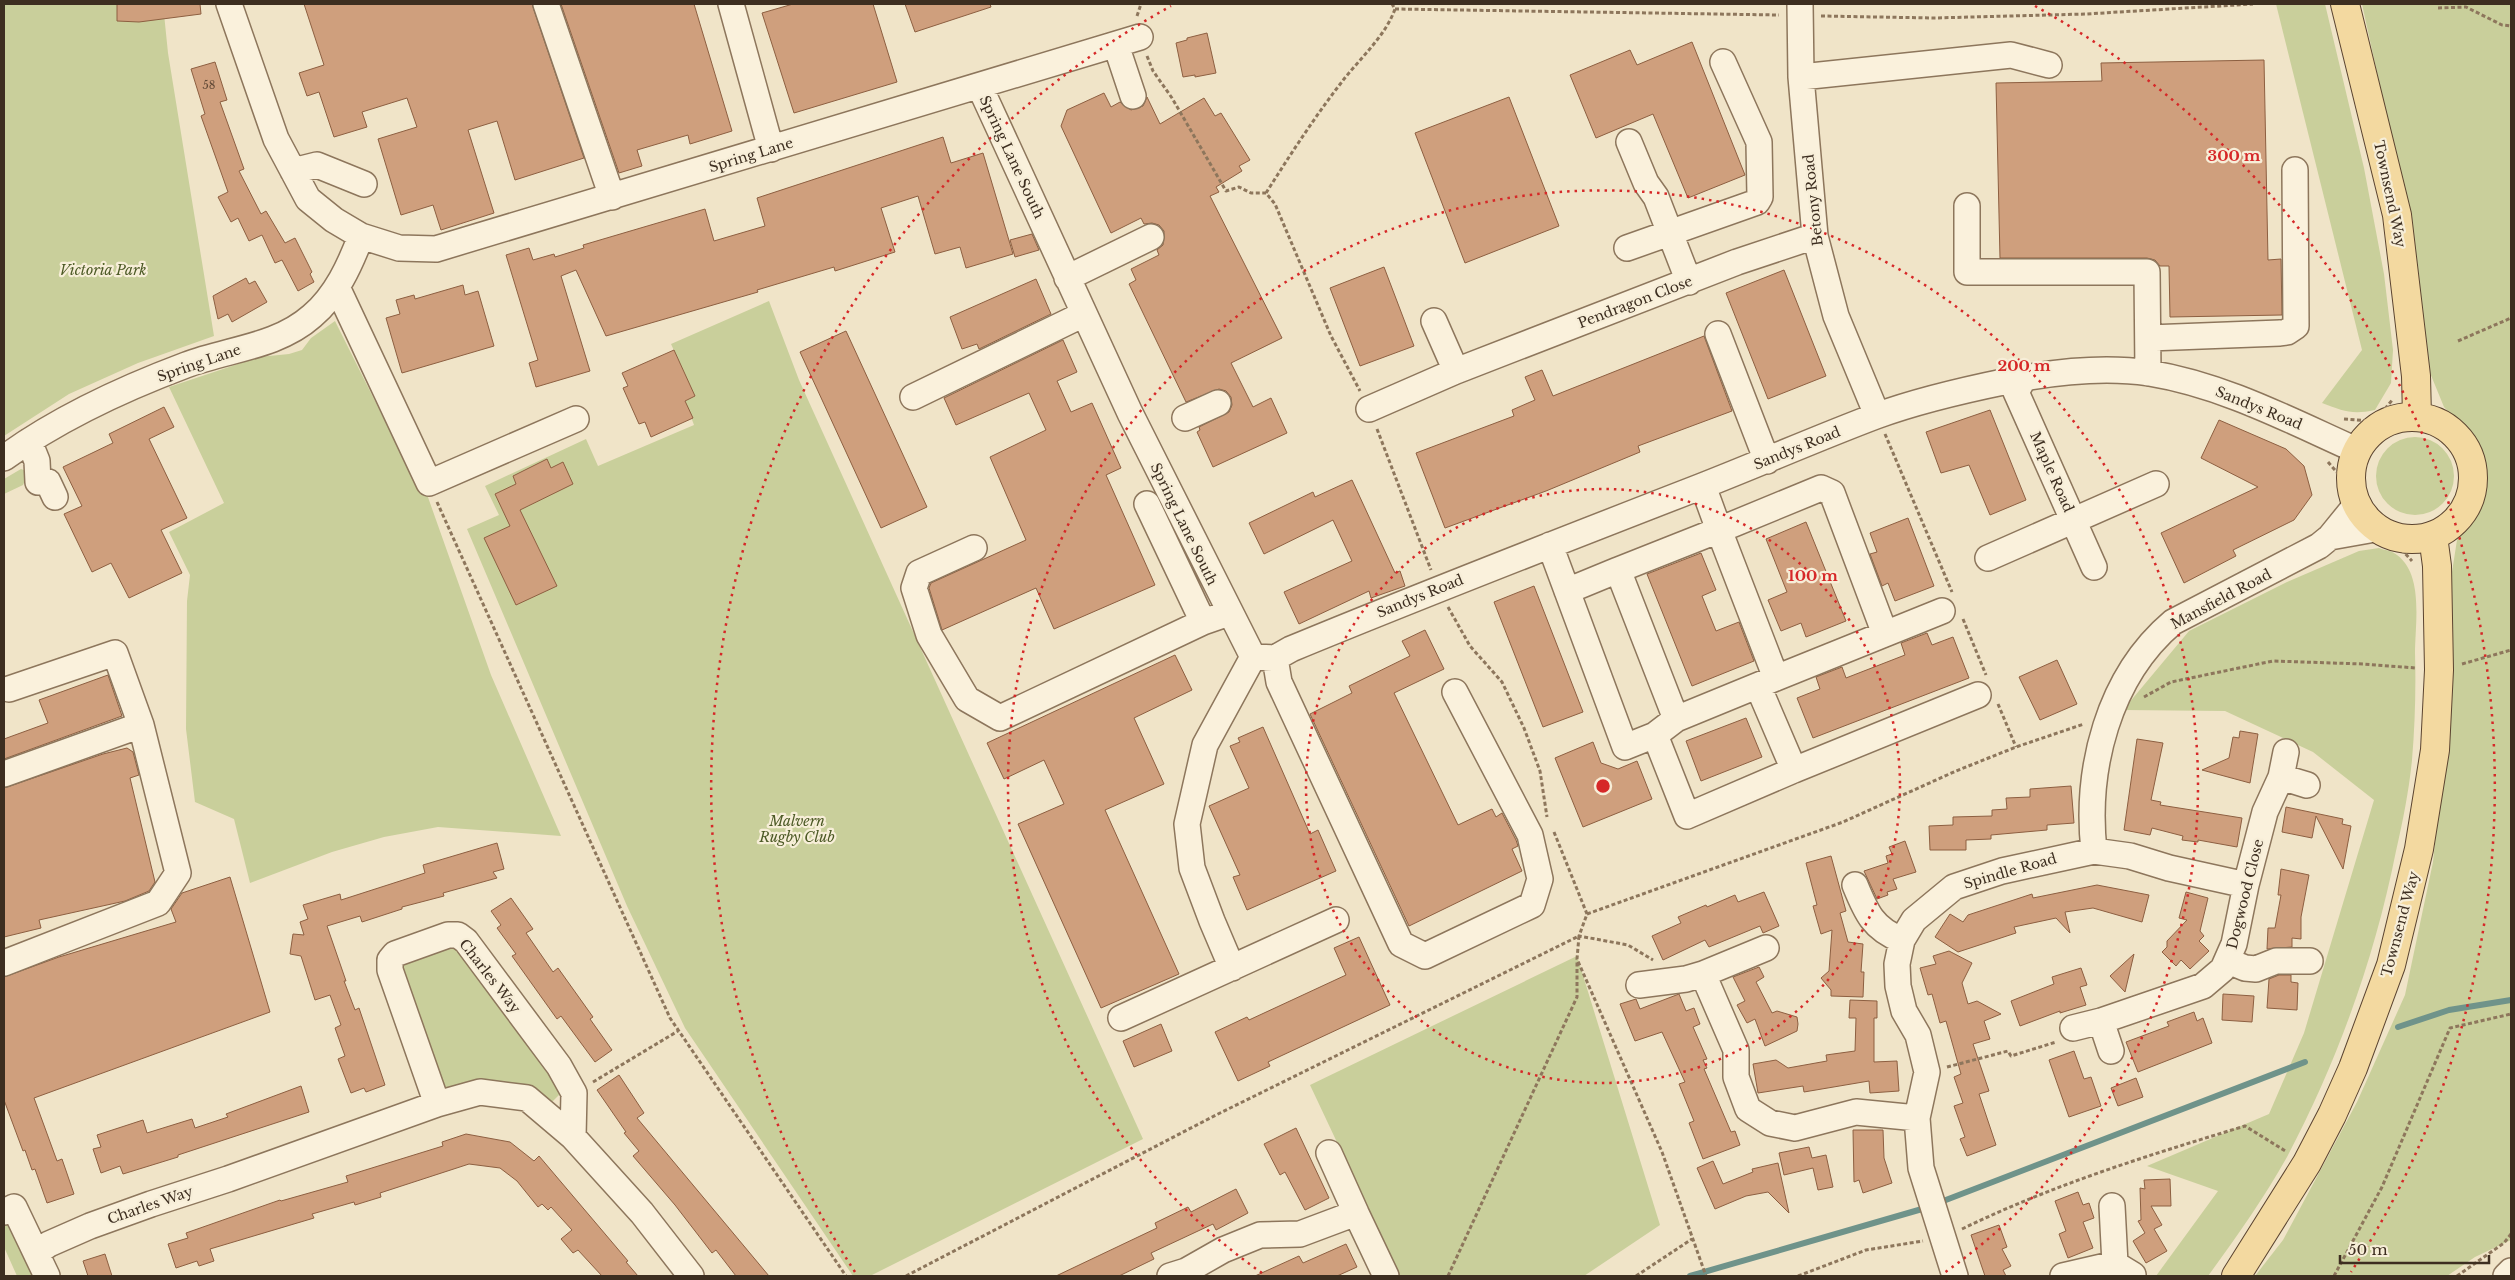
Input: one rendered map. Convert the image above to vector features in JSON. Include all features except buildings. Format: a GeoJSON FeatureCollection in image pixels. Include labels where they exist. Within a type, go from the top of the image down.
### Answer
{"type":"FeatureCollection","features":[{"type":"Feature","properties":{"kind":"main road","name":"Townsend Way"},"geometry":{"type":"LineString","coordinates":[[2345,4],[2397,215],[2416,376],[2417,416]]}},
{"type":"Feature","properties":{"kind":"main road"},"geometry":{"type":"LineString","coordinates":[[2417,416],[2437,422],[2454,433],[2467,450],[2473,470],[2472,490],[2465,510],[2452,526],[2433,536],[2404,540],[2380,536],[2349,500],[2349,478],[2356,450],[2371,431],[2393,419],[2417,416]]}},
{"type":"Feature","properties":{"kind":"main road","name":"Townsend Way"},"geometry":{"type":"LineString","coordinates":[[2236,1276],[2307,1164],[2353,1068],[2390,966],[2419,850],[2435,750],[2439,670],[2437,566],[2433,536]]}},
{"type":"Feature","properties":{"kind":"street","name":"Spring Lane"},"geometry":{"type":"LineString","coordinates":[[229,4],[276,139],[308,199],[334,220],[361,236],[399,248],[436,250],[980,87],[1140,37]]}},
{"type":"Feature","properties":{"kind":"street"},"geometry":{"type":"LineString","coordinates":[[546,4],[612,197]]}},
{"type":"Feature","properties":{"kind":"street"},"geometry":{"type":"LineString","coordinates":[[731,4],[771,149]]}},
{"type":"Feature","properties":{"kind":"street","name":"Betony Road"},"geometry":{"type":"LineString","coordinates":[[1800,4],[1801,77],[1815,236],[1836,316],[1878,415]]}},
{"type":"Feature","properties":{"kind":"street"},"geometry":{"type":"LineString","coordinates":[[1116,45],[1133,96]]}},
{"type":"Feature","properties":{"kind":"street"},"geometry":{"type":"LineString","coordinates":[[1801,77],[2011,55],[2049,65]]}},
{"type":"Feature","properties":{"kind":"street"},"geometry":{"type":"LineString","coordinates":[[1627,248],[1757,202],[1760,197],[1760,142],[1723,62]]}},
{"type":"Feature","properties":{"kind":"street","name":"Spring Lane South"},"geometry":{"type":"LineString","coordinates":[[980,87],[1130,413],[1229,614],[1264,658],[1279,682],[1400,944],[1425,956],[1532,905],[1540,879],[1530,835],[1455,692]]}},
{"type":"Feature","properties":{"kind":"street"},"geometry":{"type":"LineString","coordinates":[[1629,142],[1646,183],[1656,197],[1689,282]]}},
{"type":"Feature","properties":{"kind":"street"},"geometry":{"type":"LineString","coordinates":[[292,171],[317,165],[364,184]]}},
{"type":"Feature","properties":{"kind":"street"},"geometry":{"type":"LineString","coordinates":[[2149,338],[2280,333],[2287,332],[2296,326],[2295,170]]}},
{"type":"Feature","properties":{"kind":"street"},"geometry":{"type":"LineString","coordinates":[[1967,206],[1967,272],[2147,272],[2148,373]]}},
{"type":"Feature","properties":{"kind":"street","name":"Spring Lane"},"geometry":{"type":"LineString","coordinates":[[4,458],[29,441],[108,397],[187,365],[283,336],[313,316],[337,287],[351,264],[361,236]]}},
{"type":"Feature","properties":{"kind":"street","name":"Pendragon Close"},"geometry":{"type":"LineString","coordinates":[[1369,409],[1456,371],[1737,262],[1815,236]]}},
{"type":"Feature","properties":{"kind":"street"},"geometry":{"type":"LineString","coordinates":[[1067,278],[1150,237]]}},
{"type":"Feature","properties":{"kind":"street"},"geometry":{"type":"LineString","coordinates":[[337,287],[429,483],[576,419]]}},
{"type":"Feature","properties":{"kind":"street"},"geometry":{"type":"LineString","coordinates":[[913,397],[1084,314]]}},
{"type":"Feature","properties":{"kind":"street"},"geometry":{"type":"LineString","coordinates":[[1434,321],[1456,371]]}},
{"type":"Feature","properties":{"kind":"street"},"geometry":{"type":"LineString","coordinates":[[1718,334],[1768,461]]}},
{"type":"Feature","properties":{"kind":"street","name":"Sandys Road"},"geometry":{"type":"LineString","coordinates":[[1264,658],[1291,650],[1438,588],[1768,461],[1878,415],[1958,391],[2024,378],[2089,370],[2148,373],[2230,394],[2356,450]]}},
{"type":"Feature","properties":{"kind":"street","name":"Maple Road"},"geometry":{"type":"LineString","coordinates":[[2024,378],[2016,392],[2094,567]]}},
{"type":"Feature","properties":{"kind":"street"},"geometry":{"type":"LineString","coordinates":[[1185,418],[1218,403]]}},
{"type":"Feature","properties":{"kind":"street"},"geometry":{"type":"LineString","coordinates":[[29,441],[37,461],[38,482],[48,482],[55,497]]}},
{"type":"Feature","properties":{"kind":"street"},"geometry":{"type":"LineString","coordinates":[[1988,558],[2156,484]]}},
{"type":"Feature","properties":{"kind":"street"},"geometry":{"type":"LineString","coordinates":[[1703,486],[1719,530],[1794,770]]}},
{"type":"Feature","properties":{"kind":"street"},"geometry":{"type":"LineString","coordinates":[[1568,591],[1821,488],[1832,493],[1885,634]]}},
{"type":"Feature","properties":{"kind":"street","name":"Mansfield Road"},"geometry":{"type":"LineString","coordinates":[[2094,851],[2091,820],[2092,789],[2107,716],[2141,655],[2158,635],[2173,622],[2289,563],[2330,537],[2349,500]]}},
{"type":"Feature","properties":{"kind":"street"},"geometry":{"type":"LineString","coordinates":[[1147,504],[1203,622]]}},
{"type":"Feature","properties":{"kind":"street","name":"Mansfield Road"},"geometry":{"type":"LineString","coordinates":[[2330,537],[2380,536]]}},
{"type":"Feature","properties":{"kind":"street"},"geometry":{"type":"LineString","coordinates":[[1550,545],[1625,747],[1655,735],[1676,718],[1952,607]]}},
{"type":"Feature","properties":{"kind":"street"},"geometry":{"type":"LineString","coordinates":[[974,548],[918,573],[914,588],[929,635],[966,699],[1000,718],[1203,622],[1229,614]]}},
{"type":"Feature","properties":{"kind":"street"},"geometry":{"type":"LineString","coordinates":[[1618,570],[1676,718]]}},
{"type":"Feature","properties":{"kind":"street"},"geometry":{"type":"LineString","coordinates":[[4,963],[158,903],[178,873],[140,726],[115,654],[9,689]]}},
{"type":"Feature","properties":{"kind":"street"},"geometry":{"type":"LineString","coordinates":[[1232,968],[1192,868],[1188,824],[1205,745],[1264,658]]}},
{"type":"Feature","properties":{"kind":"street"},"geometry":{"type":"LineString","coordinates":[[1655,735],[1687,816],[1794,770],[1988,692]]}},
{"type":"Feature","properties":{"kind":"street"},"geometry":{"type":"LineString","coordinates":[[4,774],[140,726]]}},
{"type":"Feature","properties":{"kind":"street","name":"Dogwood Close"},"geometry":{"type":"LineString","coordinates":[[2073,1028],[2101,1021],[2203,986],[2223,969],[2228,961],[2265,812],[2281,778],[2286,752]]}},
{"type":"Feature","properties":{"kind":"street"},"geometry":{"type":"LineString","coordinates":[[2281,778],[2307,785]]}},
{"type":"Feature","properties":{"kind":"street","name":"Spindle Road"},"geometry":{"type":"LineString","coordinates":[[1955,1276],[1921,1168],[1917,1118],[1927,1072],[1918,1035],[1904,1011],[1898,986],[1897,964],[1902,940],[1914,920],[1954,887],[2002,871],[2094,851],[2130,856],[2170,868],[2246,885]]}},
{"type":"Feature","properties":{"kind":"street"},"geometry":{"type":"LineString","coordinates":[[1855,886],[1868,917],[1888,934],[1902,940]]}},
{"type":"Feature","properties":{"kind":"street"},"geometry":{"type":"LineString","coordinates":[[1121,1018],[1336,920]]}},
{"type":"Feature","properties":{"kind":"street","name":"Charles Way"},"geometry":{"type":"LineString","coordinates":[[437,1104],[390,970],[390,960],[395,954],[448,935],[458,935],[466,941],[559,1066],[574,1094],[573,1137]]}},
{"type":"Feature","properties":{"kind":"street"},"geometry":{"type":"LineString","coordinates":[[1638,985],[1703,974],[1766,948]]}},
{"type":"Feature","properties":{"kind":"street"},"geometry":{"type":"LineString","coordinates":[[2228,961],[2256,970],[2276,960],[2310,961]]}},
{"type":"Feature","properties":{"kind":"street"},"geometry":{"type":"LineString","coordinates":[[1703,974],[1736,1050],[1736,1078],[1748,1109],[1770,1123],[1795,1128],[1856,1112],[1917,1118]]}},
{"type":"Feature","properties":{"kind":"street"},"geometry":{"type":"LineString","coordinates":[[2101,1021],[2110,1051]]}},
{"type":"Feature","properties":{"kind":"street","name":"Charles Way"},"geometry":{"type":"LineString","coordinates":[[36,1253],[49,1244],[90,1226],[437,1104],[480,1092],[527,1098],[573,1137],[642,1213],[691,1276]]}},
{"type":"Feature","properties":{"kind":"street"},"geometry":{"type":"LineString","coordinates":[[1329,1153],[1386,1276]]}},
{"type":"Feature","properties":{"kind":"street"},"geometry":{"type":"LineString","coordinates":[[2063,1276],[2124,1270],[2112,1206]]}},
{"type":"Feature","properties":{"kind":"street"},"geometry":{"type":"LineString","coordinates":[[4,1212],[14,1207],[47,1276]]}},
{"type":"Feature","properties":{"kind":"street"},"geometry":{"type":"LineString","coordinates":[[1182,1275],[1223,1250],[1260,1235],[1300,1234],[1356,1213]]}},
{"type":"Feature","properties":{"kind":"street"},"geometry":{"type":"LineString","coordinates":[[2506,1276],[2511,1271]]}},
{"type":"Feature","properties":{"kind":"path"},"geometry":{"type":"LineString","coordinates":[[1266,193],[1311,123],[1363,54],[1389,25],[1395,9],[1392,4]]}},
{"type":"Feature","properties":{"kind":"path"},"geometry":{"type":"LineString","coordinates":[[2438,8],[2466,7],[2502,26],[2511,26]]}},
{"type":"Feature","properties":{"kind":"path"},"geometry":{"type":"LineString","coordinates":[[1140,37],[1153,70],[1172,98],[1226,191],[1239,187],[1251,193],[1266,193]]}},
{"type":"Feature","properties":{"kind":"path"},"geometry":{"type":"LineString","coordinates":[[1266,193],[1275,204],[1331,336],[1369,409],[1438,588],[1470,646],[1502,682],[1524,728],[1540,771],[1546,814],[1550,822]]}},
{"type":"Feature","properties":{"kind":"path"},"geometry":{"type":"LineString","coordinates":[[2458,341],[2511,318]]}},
{"type":"Feature","properties":{"kind":"path"},"geometry":{"type":"LineString","coordinates":[[2342,419],[2370,421],[2384,410],[2395,396]]}},
{"type":"Feature","properties":{"kind":"path"},"geometry":{"type":"LineString","coordinates":[[1878,415],[1952,607],[1988,692],[2016,747]]}},
{"type":"Feature","properties":{"kind":"path"},"geometry":{"type":"LineString","coordinates":[[2326,459],[2342,478],[2349,500]]}},
{"type":"Feature","properties":{"kind":"path"},"geometry":{"type":"LineString","coordinates":[[429,483],[670,1018],[846,1276]]}},
{"type":"Feature","properties":{"kind":"path"},"geometry":{"type":"LineString","coordinates":[[2380,536],[2400,549],[2413,561],[2416,569]]}},
{"type":"Feature","properties":{"kind":"path"},"geometry":{"type":"LineString","coordinates":[[2139,699],[2171,682],[2273,661],[2363,664],[2439,670],[2511,650]]}},
{"type":"Feature","properties":{"kind":"path"},"geometry":{"type":"LineString","coordinates":[[1587,914],[1843,822],[1956,771],[2016,747],[2107,716]]}},
{"type":"Feature","properties":{"kind":"path"},"geometry":{"type":"LineString","coordinates":[[1448,1276],[1577,997],[1579,936],[1587,914],[1553,831]]}},
{"type":"Feature","properties":{"kind":"path"},"geometry":{"type":"LineString","coordinates":[[906,1276],[1216,1115],[1579,936],[1628,945],[1703,974]]}},
{"type":"Feature","properties":{"kind":"path"},"geometry":{"type":"LineString","coordinates":[[1577,960],[1662,1152],[1706,1276]]}},
{"type":"Feature","properties":{"kind":"path"},"geometry":{"type":"LineString","coordinates":[[2334,1276],[2382,1187],[2450,1028],[2511,1014]]}},
{"type":"Feature","properties":{"kind":"path"},"geometry":{"type":"LineString","coordinates":[[1927,1072],[2008,1051],[2011,1056],[2072,1037],[2073,1028]]}},
{"type":"Feature","properties":{"kind":"path"},"geometry":{"type":"LineString","coordinates":[[574,1094],[678,1031]]}},
{"type":"Feature","properties":{"kind":"path"},"geometry":{"type":"LineString","coordinates":[[1798,1276],[1866,1250],[2020,1201],[2122,1163],[2245,1126],[2307,1164]]}},
{"type":"Feature","properties":{"kind":"path"},"geometry":{"type":"LineString","coordinates":[[2457,1276],[2504,1243],[2511,1234]]}},
{"type":"Feature","properties":{"kind":"path"},"geometry":{"type":"LineString","coordinates":[[1636,1276],[1692,1239]]}},
{"type":"Feature","properties":{"kind":"green space","name":"Victoria Park"},"geometry":{"type":"Polygon","coordinates":[[[4,4],[163,4],[168,53],[214,336],[138,363],[69,394],[4,436],[4,4]]]}},
{"type":"Feature","properties":{"kind":"green space"},"geometry":{"type":"Polygon","coordinates":[[[2276,4],[2325,4],[2364,168],[2384,274],[2393,350],[2391,383],[2375,410],[2348,411],[2322,403],[2362,350],[2276,4]]]}},
{"type":"Feature","properties":{"kind":"green space"},"geometry":{"type":"Polygon","coordinates":[[[2362,4],[2511,4],[2511,1240],[2475,1257],[2447,1276],[2255,1276],[2283,1240],[2357,1102],[2405,995],[2433,862],[2451,687],[2449,591],[2457,540],[2480,490],[2484,487],[2478,445],[2444,407],[2428,368],[2409,219],[2362,4]]]}},
{"type":"Feature","properties":{"kind":"green space","name":"Malvern Rugby Club"},"geometry":{"type":"Polygon","coordinates":[[[769,301],[799,380],[1143,1139],[870,1276],[853,1276],[685,1028],[627,906],[467,529],[499,515],[485,486],[586,439],[598,466],[694,425],[685,401],[695,396],[671,344],[769,301]]]}},
{"type":"Feature","properties":{"kind":"green space"},"geometry":{"type":"Polygon","coordinates":[[[335,321],[402,455],[424,486],[491,675],[561,836],[438,827],[384,837],[332,852],[250,883],[234,819],[195,802],[186,729],[187,601],[190,575],[169,532],[224,503],[169,387],[259,357],[289,354],[302,350],[311,338],[335,321]]]}},
{"type":"Feature","properties":{"kind":"green space"},"geometry":{"type":"Polygon","coordinates":[[[2415,437],[2430,440],[2442,449],[2451,461],[2454,476],[2451,491],[2442,503],[2430,512],[2415,515],[2400,512],[2388,503],[2379,491],[2376,476],[2379,461],[2388,449],[2400,440],[2415,437]]]}},
{"type":"Feature","properties":{"kind":"green space"},"geometry":{"type":"Polygon","coordinates":[[[21,469],[29,472],[23,485],[4,494],[4,479],[21,469]]]}},
{"type":"Feature","properties":{"kind":"green space"},"geometry":{"type":"Polygon","coordinates":[[[2379,548],[2395,554],[2406,564],[2415,587],[2415,707],[2412,760],[2406,806],[2387,891],[2366,969],[2323,1083],[2287,1157],[2249,1218],[2208,1276],[2156,1276],[2218,1191],[2147,1166],[2269,1114],[2304,1033],[2374,800],[2313,752],[2225,711],[2123,710],[2189,631],[2287,582],[2359,551],[2379,548]]]}},
{"type":"Feature","properties":{"kind":"green space"},"geometry":{"type":"Polygon","coordinates":[[[452,942],[559,1084],[561,1093],[553,1101],[453,1090],[442,1086],[397,963],[452,942]]]}},
{"type":"Feature","properties":{"kind":"green space"},"geometry":{"type":"Polygon","coordinates":[[[1577,956],[1660,1225],[1584,1276],[1400,1276],[1310,1085],[1577,956]]]}},
{"type":"Feature","properties":{"kind":"green space"},"geometry":{"type":"Polygon","coordinates":[[[4,1221],[14,1223],[41,1276],[17,1276],[4,1247],[4,1221]]]}},
{"type":"Feature","properties":{"kind":"waterway"},"geometry":{"type":"LineString","coordinates":[[2398,1027],[2449,1010],[2511,1000]]}},
{"type":"Feature","properties":{"kind":"waterway"},"geometry":{"type":"LineString","coordinates":[[1938,1203],[2305,1062]]}},
{"type":"Feature","properties":{"kind":"waterway"},"geometry":{"type":"LineString","coordinates":[[1690,1276],[1929,1207]]}}]}
